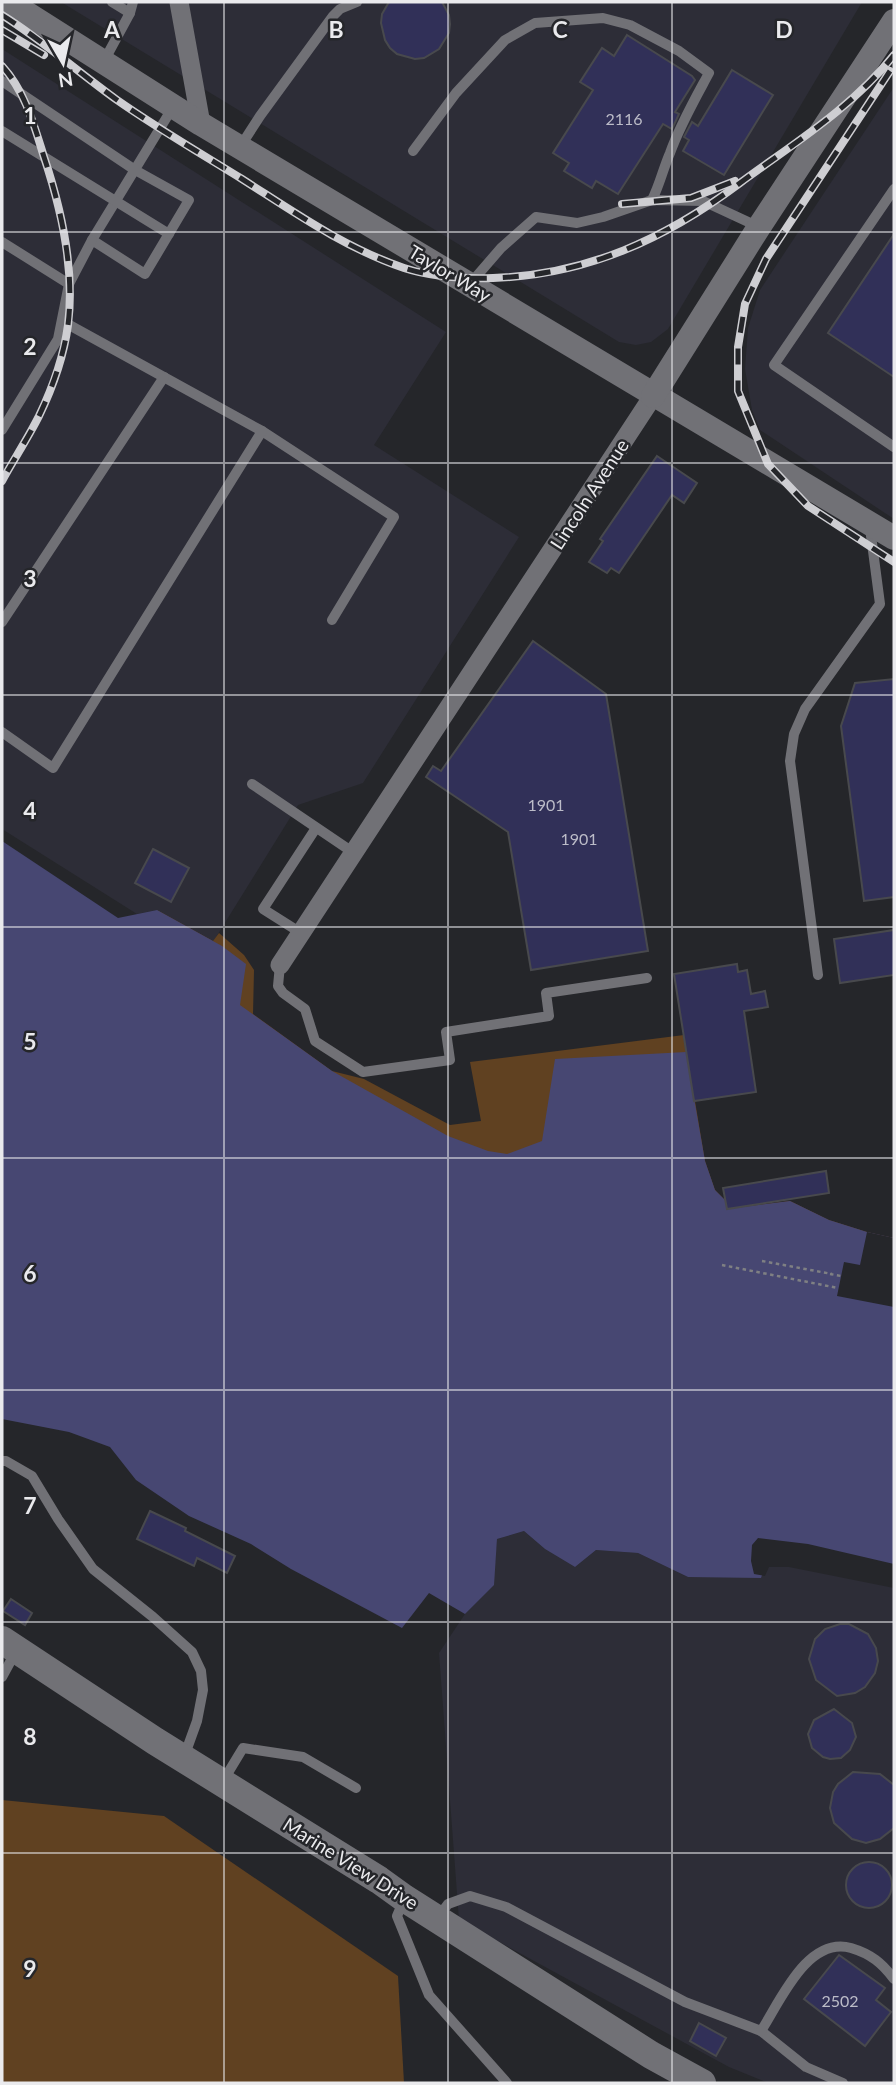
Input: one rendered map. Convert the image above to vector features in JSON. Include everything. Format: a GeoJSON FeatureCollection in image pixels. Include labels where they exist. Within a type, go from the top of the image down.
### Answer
{"type":"FeatureCollection","features":[{"type":"Feature","properties":{"kind":"main road","name":"Marine View Drive"},"geometry":{"type":"LineString","coordinates":[[9,1645],[651,2055],[702,2083]]}},
{"type":"Feature","properties":{"kind":"street","name":"Taylor Way"},"geometry":{"type":"LineString","coordinates":[[9,2],[201,124],[894,538]]}},
{"type":"Feature","properties":{"kind":"street"},"geometry":{"type":"LineString","coordinates":[[179,2],[201,124]]}},
{"type":"Feature","properties":{"kind":"street","name":"Lincoln Avenue"},"geometry":{"type":"LineString","coordinates":[[280,965],[653,396],[759,227],[894,21]]}},
{"type":"Feature","properties":{"kind":"lane"},"geometry":{"type":"LineString","coordinates":[[112,2],[130,13]]}},
{"type":"Feature","properties":{"kind":"lane"},"geometry":{"type":"LineString","coordinates":[[103,62],[130,13],[132,2]]}},
{"type":"Feature","properties":{"kind":"lane"},"geometry":{"type":"LineString","coordinates":[[240,147],[334,16],[340,9],[357,2]]}},
{"type":"Feature","properties":{"kind":"lane"},"geometry":{"type":"LineString","coordinates":[[412,151],[456,93],[505,40],[535,23],[603,18],[630,24],[679,51],[709,73],[669,154],[662,181],[652,200]]}},
{"type":"Feature","properties":{"kind":"lane"},"geometry":{"type":"LineString","coordinates":[[2,81],[135,170],[189,200],[145,274],[92,240]]}},
{"type":"Feature","properties":{"kind":"lane"},"geometry":{"type":"LineString","coordinates":[[2,430],[58,339],[69,284],[92,240],[174,106]]}},
{"type":"Feature","properties":{"kind":"lane"},"geometry":{"type":"LineString","coordinates":[[2,131],[169,234]]}},
{"type":"Feature","properties":{"kind":"lane"},"geometry":{"type":"LineString","coordinates":[[894,189],[774,365],[894,447]]}},
{"type":"Feature","properties":{"kind":"lane"},"geometry":{"type":"LineString","coordinates":[[469,285],[501,248],[536,217],[577,223],[652,200],[703,201],[759,227]]}},
{"type":"Feature","properties":{"kind":"lane"},"geometry":{"type":"LineString","coordinates":[[2,242],[69,284]]}},
{"type":"Feature","properties":{"kind":"lane"},"geometry":{"type":"LineString","coordinates":[[62,321],[262,431],[394,517],[332,621]]}},
{"type":"Feature","properties":{"kind":"lane"},"geometry":{"type":"LineString","coordinates":[[2,622],[164,377]]}},
{"type":"Feature","properties":{"kind":"lane"},"geometry":{"type":"LineString","coordinates":[[2,732],[53,768],[262,431]]}},
{"type":"Feature","properties":{"kind":"lane"},"geometry":{"type":"LineString","coordinates":[[818,975],[790,761],[794,734],[805,709],[880,604],[870,524]]}},
{"type":"Feature","properties":{"kind":"lane"},"geometry":{"type":"LineString","coordinates":[[252,784],[354,853]]}},
{"type":"Feature","properties":{"kind":"lane"},"geometry":{"type":"LineString","coordinates":[[301,933],[263,909],[316,828]]}},
{"type":"Feature","properties":{"kind":"lane"},"geometry":{"type":"LineString","coordinates":[[280,965],[278,986],[305,1009],[315,1041],[363,1072],[450,1060],[446,1031],[549,1016],[546,993],[647,978]]}},
{"type":"Feature","properties":{"kind":"lane"},"geometry":{"type":"LineString","coordinates":[[2,1461],[32,1476],[93,1569],[192,1652],[201,1671],[203,1690],[197,1721],[183,1758]]}},
{"type":"Feature","properties":{"kind":"lane"},"geometry":{"type":"LineString","coordinates":[[2,1676],[9,1645]]}},
{"type":"Feature","properties":{"kind":"lane"},"geometry":{"type":"LineString","coordinates":[[222,1783],[243,1748],[303,1757],[356,1788]]}},
{"type":"Feature","properties":{"kind":"lane"},"geometry":{"type":"LineString","coordinates":[[438,1918],[448,1904],[470,1896],[506,1906],[685,2002],[761,2031],[806,2067],[843,2083]]}},
{"type":"Feature","properties":{"kind":"lane"},"geometry":{"type":"LineString","coordinates":[[404,1898],[397,1916],[429,1995],[507,2083]]}},
{"type":"Feature","properties":{"kind":"lane"},"geometry":{"type":"LineString","coordinates":[[761,2031],[801,1968],[815,1955],[828,1949],[842,1946],[862,1951],[880,1962],[894,1979]]}},
{"type":"Feature","properties":{"kind":"path"},"geometry":{"type":"LineString","coordinates":[[762,1261],[841,1276]]}},
{"type":"Feature","properties":{"kind":"path"},"geometry":{"type":"LineString","coordinates":[[722,1265],[838,1288]]}},
{"type":"Feature","properties":{"kind":"path"},"geometry":{"type":"LineString","coordinates":[[807,1270],[832,1274]]}},
{"type":"Feature","properties":{"kind":"shaded area"},"geometry":{"type":"Polygon","coordinates":[[[61,2],[862,2],[668,329],[651,342],[636,345],[619,342],[61,2]]]}},
{"type":"Feature","properties":{"kind":"shaded area"},"geometry":{"type":"Polygon","coordinates":[[[2,49],[446,332],[374,445],[519,537],[363,783],[298,805],[213,942],[157,910],[137,914],[2,829],[2,49]]]}},
{"type":"Feature","properties":{"kind":"shaded area"},"geometry":{"type":"Polygon","coordinates":[[[894,87],[894,519],[760,430],[752,410],[745,369],[748,328],[760,290],[894,87]]]}},
{"type":"Feature","properties":{"kind":"shaded area"},"geometry":{"type":"Polygon","coordinates":[[[157,910],[213,941],[219,933],[244,955],[254,970],[253,1014],[332,1071],[364,1079],[450,1125],[481,1121],[470,1062],[684,1035],[705,1161],[715,1190],[726,1201],[727,1209],[790,1201],[829,1220],[894,1238],[712,1243],[251,1061],[157,910]]]}},
{"type":"Feature","properties":{"kind":"shaded area"},"geometry":{"type":"Polygon","coordinates":[[[524,1531],[545,1549],[575,1567],[596,1550],[638,1553],[688,1577],[766,1563],[789,1563],[894,1585],[894,2083],[768,2083],[729,2067],[459,1920],[439,1653],[465,1614],[493,1585],[497,1539],[524,1531]]]}},
{"type":"Feature","properties":{"kind":"shaded area"},"geometry":{"type":"Polygon","coordinates":[[[2,1800],[164,1816],[398,1976],[404,2083],[2,2083],[2,1800]]]}},
{"type":"Feature","properties":{"kind":"water"},"geometry":{"type":"Polygon","coordinates":[[[2,841],[118,918],[157,910],[222,946],[246,964],[240,1005],[332,1071],[448,1136],[488,1151],[507,1154],[542,1141],[555,1059],[686,1052],[705,1161],[715,1190],[726,1201],[727,1209],[790,1201],[829,1220],[894,1238],[894,1585],[789,1563],[766,1563],[761,1578],[688,1577],[638,1553],[596,1550],[575,1567],[545,1549],[524,1531],[497,1539],[494,1585],[465,1614],[429,1593],[402,1628],[291,1569],[251,1544],[189,1516],[136,1480],[110,1447],[69,1432],[2,1419],[2,841]]]}},
{"type":"Feature","properties":{"kind":"pier"},"geometry":{"type":"Polygon","coordinates":[[[867,1232],[894,1238],[894,1307],[837,1296],[844,1262],[860,1265],[867,1232]]]}},
{"type":"Feature","properties":{"kind":"pier"},"geometry":{"type":"Polygon","coordinates":[[[758,1538],[808,1544],[894,1564],[894,1588],[789,1567],[769,1567],[765,1576],[754,1574],[752,1545],[758,1538]]]}},
{"type":"Feature","properties":{"kind":"building"},"geometry":{"type":"Polygon","coordinates":[[[389,2],[442,2],[449,15],[450,24],[449,33],[439,49],[424,58],[415,59],[397,54],[390,48],[381,23],[382,14],[389,2]]]}},
{"type":"Feature","properties":{"kind":"building"},"geometry":{"type":"Polygon","coordinates":[[[627,35],[695,80],[675,112],[679,114],[672,129],[663,124],[618,194],[596,181],[592,188],[564,171],[569,163],[553,153],[593,90],[580,82],[602,48],[614,56],[627,35]]]}},
{"type":"Feature","properties":{"kind":"building"},"geometry":{"type":"Polygon","coordinates":[[[732,70],[773,95],[724,175],[683,151],[689,140],[684,137],[692,122],[698,126],[732,70]]]}},
{"type":"Feature","properties":{"kind":"building"},"geometry":{"type":"Polygon","coordinates":[[[894,234],[894,377],[828,333],[894,234]]]}},
{"type":"Feature","properties":{"kind":"building"},"geometry":{"type":"Polygon","coordinates":[[[657,456],[697,483],[684,503],[672,495],[619,573],[611,568],[607,573],[589,562],[603,541],[600,539],[657,456]]]}},
{"type":"Feature","properties":{"kind":"building"},"geometry":{"type":"Polygon","coordinates":[[[533,641],[606,694],[648,951],[531,970],[508,832],[426,777],[433,766],[441,771],[533,641]]]}},
{"type":"Feature","properties":{"kind":"building"},"geometry":{"type":"Polygon","coordinates":[[[894,679],[894,897],[864,901],[841,726],[855,683],[894,679]]]}},
{"type":"Feature","properties":{"kind":"building"},"geometry":{"type":"Polygon","coordinates":[[[153,849],[189,868],[171,902],[135,883],[153,849]]]}},
{"type":"Feature","properties":{"kind":"building"},"geometry":{"type":"Polygon","coordinates":[[[894,930],[894,975],[840,983],[834,939],[894,930]]]}},
{"type":"Feature","properties":{"kind":"building"},"geometry":{"type":"Polygon","coordinates":[[[737,964],[738,972],[747,970],[751,994],[765,991],[768,1007],[744,1011],[756,1092],[694,1101],[674,974],[737,964]]]}},
{"type":"Feature","properties":{"kind":"building"},"geometry":{"type":"Polygon","coordinates":[[[826,1171],[829,1193],[727,1209],[723,1188],[826,1171]]]}},
{"type":"Feature","properties":{"kind":"building"},"geometry":{"type":"Polygon","coordinates":[[[150,1511],[235,1556],[227,1573],[197,1558],[194,1566],[137,1539],[150,1511]]]}},
{"type":"Feature","properties":{"kind":"building"},"geometry":{"type":"Polygon","coordinates":[[[11,1599],[32,1613],[25,1625],[3,1611],[11,1599]]]}},
{"type":"Feature","properties":{"kind":"building"},"geometry":{"type":"Polygon","coordinates":[[[849,1624],[868,1634],[876,1648],[878,1661],[875,1673],[865,1687],[855,1693],[837,1696],[816,1680],[809,1659],[815,1639],[825,1629],[849,1624]]]}},
{"type":"Feature","properties":{"kind":"building"},"geometry":{"type":"Polygon","coordinates":[[[834,1709],[852,1723],[856,1737],[850,1750],[841,1758],[830,1759],[812,1748],[808,1734],[814,1720],[834,1709]]]}},
{"type":"Feature","properties":{"kind":"building"},"geometry":{"type":"Polygon","coordinates":[[[853,1772],[880,1774],[894,1785],[894,1828],[880,1839],[866,1843],[852,1839],[834,1823],[830,1808],[833,1792],[838,1784],[853,1772]]]}},
{"type":"Feature","properties":{"kind":"building"},"geometry":{"type":"Polygon","coordinates":[[[869,1862],[878,1863],[885,1869],[891,1876],[891,1894],[885,1901],[878,1907],[869,1908],[860,1907],[853,1901],[847,1894],[846,1885],[847,1876],[853,1869],[860,1863],[869,1862]]]}},
{"type":"Feature","properties":{"kind":"building"},"geometry":{"type":"Polygon","coordinates":[[[839,1955],[885,1988],[876,2000],[891,2012],[865,2046],[804,1999],[839,1955]]]}},
{"type":"Feature","properties":{"kind":"building"},"geometry":{"type":"Polygon","coordinates":[[[699,2023],[726,2038],[716,2056],[690,2041],[699,2023]]]}},
{"type":"Feature","properties":{"kind":"railway"},"geometry":{"type":"LineString","coordinates":[[2,15],[132,110],[320,228],[361,250],[404,268],[459,278],[493,278],[561,270],[593,261],[654,237],[712,203],[821,124],[878,74],[894,55]]}},
{"type":"Feature","properties":{"kind":"railway"},"geometry":{"type":"LineString","coordinates":[[2,30],[44,55]]}},
{"type":"Feature","properties":{"kind":"railway"},"geometry":{"type":"LineString","coordinates":[[2,66],[17,86],[28,109],[50,177],[61,218],[70,283],[68,325],[53,383],[35,424],[2,481]]}},
{"type":"Feature","properties":{"kind":"railway"},"geometry":{"type":"LineString","coordinates":[[890,71],[766,259],[745,304],[738,347],[738,391],[768,464],[808,506],[894,562]]}},
{"type":"Feature","properties":{"kind":"railway"},"geometry":{"type":"LineString","coordinates":[[622,204],[691,198],[735,181]]}}]}
